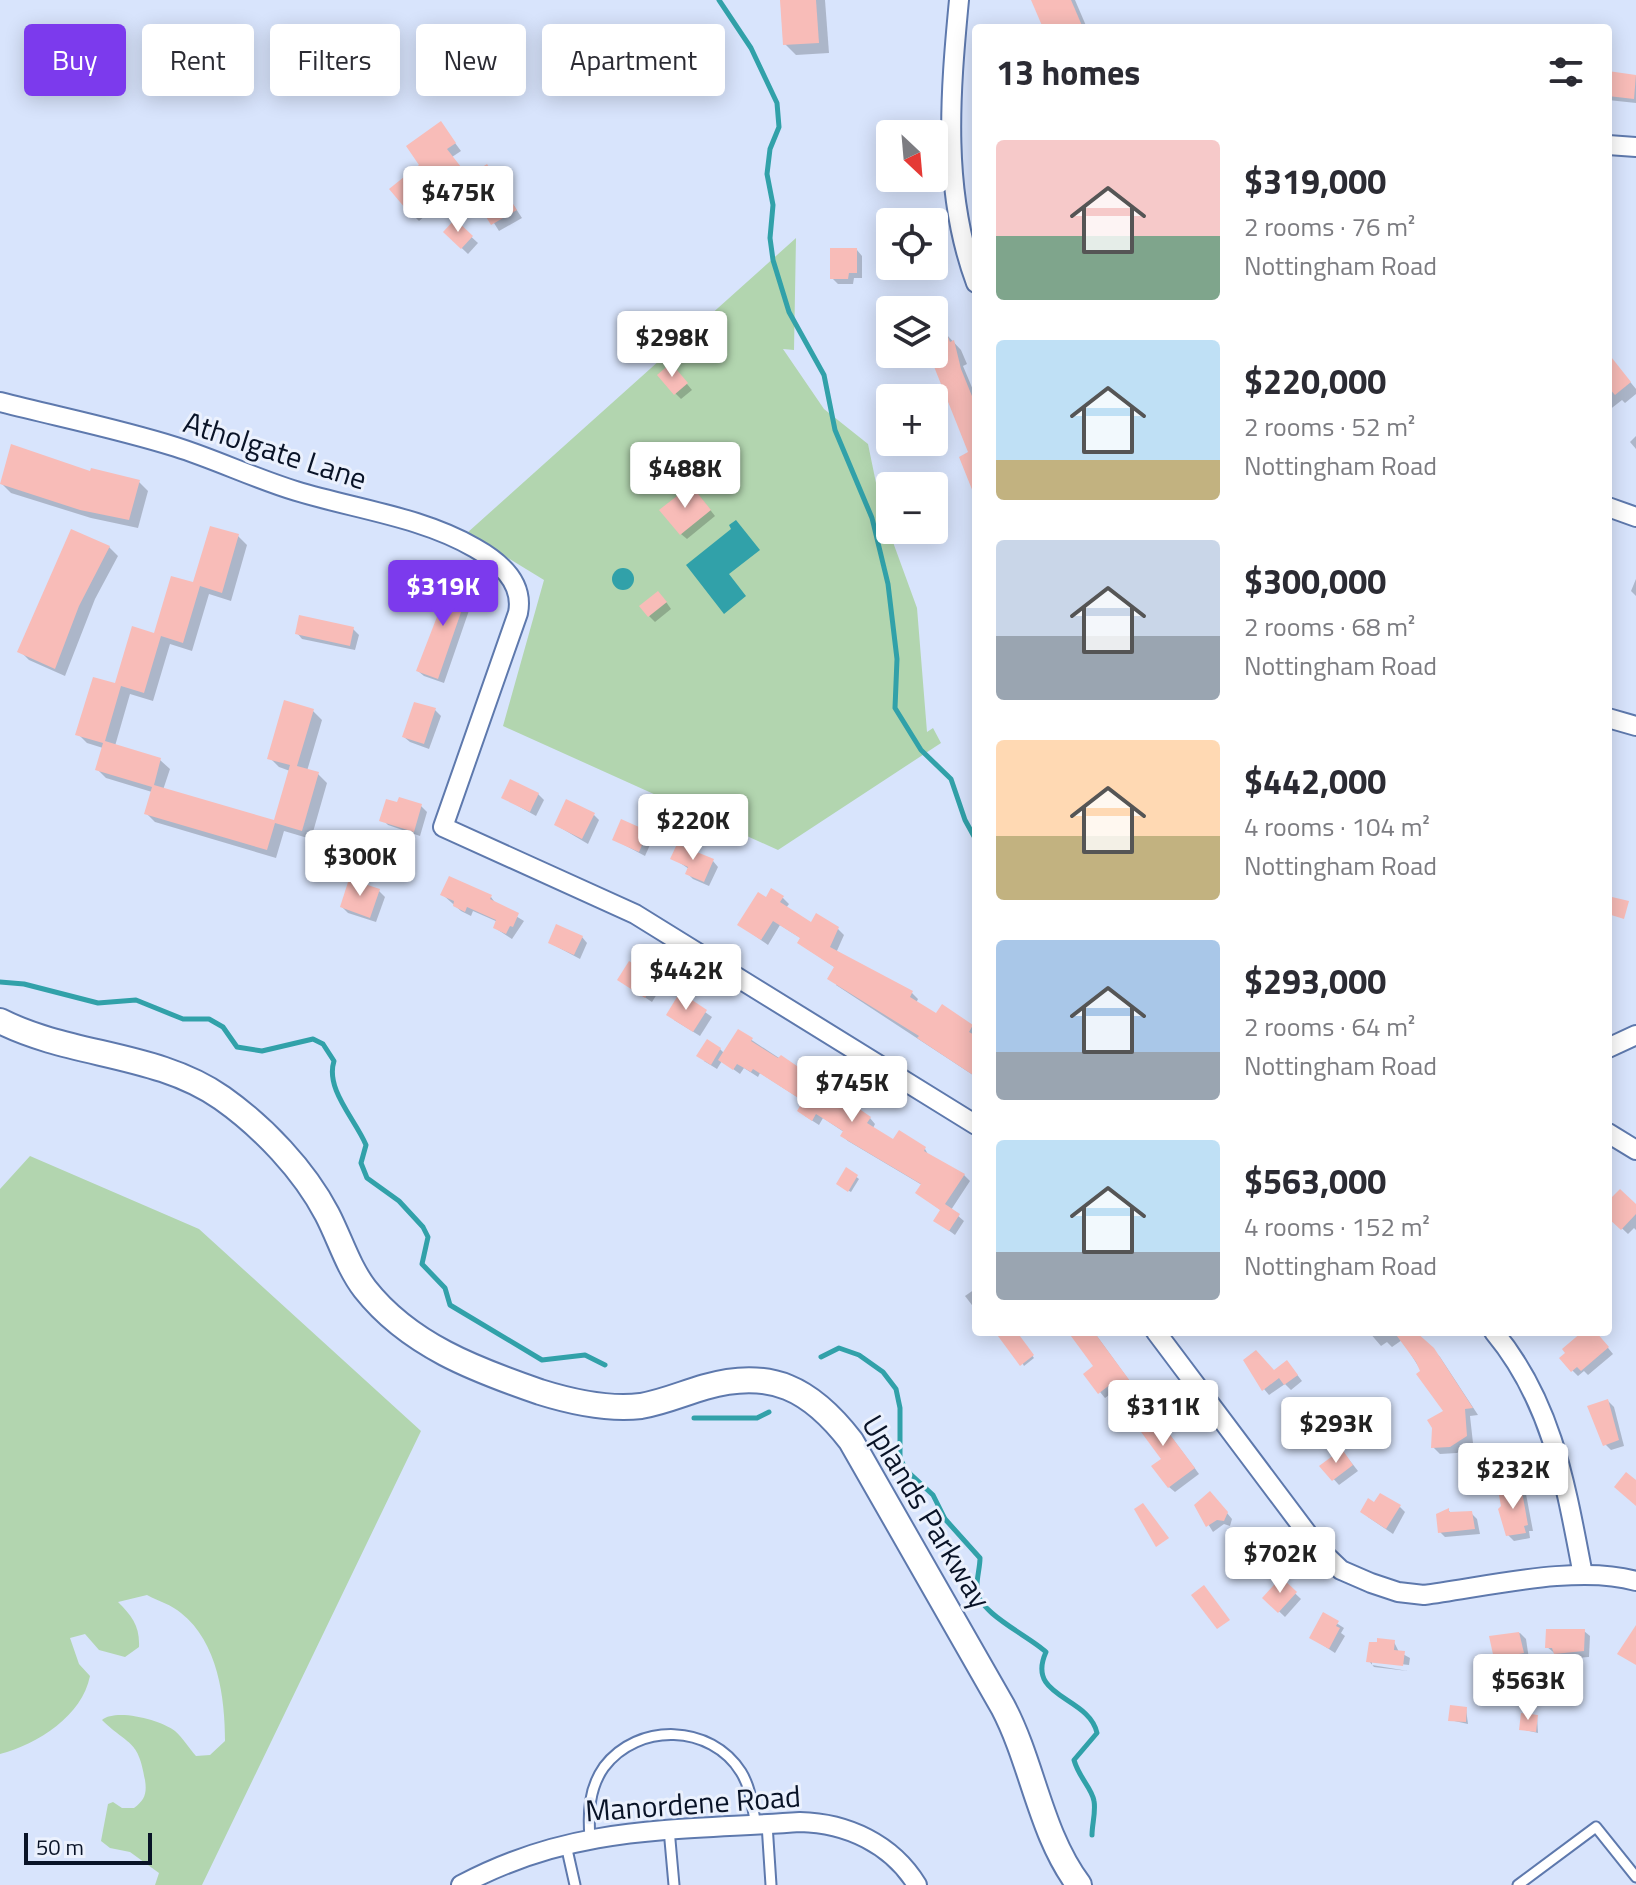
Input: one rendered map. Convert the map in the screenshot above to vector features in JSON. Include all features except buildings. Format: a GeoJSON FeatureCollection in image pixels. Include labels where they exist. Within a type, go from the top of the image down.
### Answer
{"type":"FeatureCollection","features":[{"type":"Feature","properties":{"kind":"street"},"geometry":{"type":"LineString","coordinates":[[959,0],[949,129],[961,228],[972,268]]}},
{"type":"Feature","properties":{"kind":"street"},"geometry":{"type":"LineString","coordinates":[[1612,145],[1636,147]]}},
{"type":"Feature","properties":{"kind":"street","name":"Atholgate Lane"},"geometry":{"type":"LineString","coordinates":[[0,402],[174,446],[292,490],[434,529],[476,548],[517,585],[521,597],[443,827],[600,895],[635,914],[972,1123]]}},
{"type":"Feature","properties":{"kind":"street"},"geometry":{"type":"LineString","coordinates":[[1612,508],[1636,517]]}},
{"type":"Feature","properties":{"kind":"street"},"geometry":{"type":"LineString","coordinates":[[1612,719],[1636,726]]}},
{"type":"Feature","properties":{"kind":"street","name":"Uplands Parkway"},"geometry":{"type":"LineString","coordinates":[[0,1021],[47,1040],[173,1072],[223,1098],[300,1172],[328,1215],[365,1289],[402,1326],[442,1353],[542,1392],[613,1407],[661,1402],[731,1380],[780,1383],[821,1405],[851,1441],[1003,1707],[1021,1741],[1051,1838],[1079,1885]]}},
{"type":"Feature","properties":{"kind":"street"},"geometry":{"type":"LineString","coordinates":[[1612,1046],[1636,1035]]}},
{"type":"Feature","properties":{"kind":"street"},"geometry":{"type":"LineString","coordinates":[[1612,1135],[1636,1150]]}},
{"type":"Feature","properties":{"kind":"street"},"geometry":{"type":"LineString","coordinates":[[1159,1336],[1298,1525],[1341,1570],[1398,1592],[1424,1595],[1583,1575],[1614,1575],[1636,1581]]}},
{"type":"Feature","properties":{"kind":"street"},"geometry":{"type":"LineString","coordinates":[[1497,1336],[1528,1382],[1552,1434],[1583,1575]]}},
{"type":"Feature","properties":{"kind":"street","name":"Manordene Road"},"geometry":{"type":"LineString","coordinates":[[461,1885],[518,1859],[590,1838],[669,1829],[816,1822],[857,1834],[894,1858],[917,1885]]}},
{"type":"Feature","properties":{"kind":"lane"},"geometry":{"type":"LineString","coordinates":[[590,1838],[592,1792],[604,1767],[628,1746],[663,1734],[695,1737],[734,1762],[747,1783],[762,1824],[771,1885]]}},
{"type":"Feature","properties":{"kind":"lane"},"geometry":{"type":"LineString","coordinates":[[1518,1885],[1596,1827],[1636,1877]]}},
{"type":"Feature","properties":{"kind":"lane"},"geometry":{"type":"LineString","coordinates":[[669,1829],[674,1885]]}},
{"type":"Feature","properties":{"kind":"lane"},"geometry":{"type":"LineString","coordinates":[[566,1843],[575,1885]]}},
{"type":"Feature","properties":{"kind":"shaded area"},"geometry":{"type":"Polygon","coordinates":[[[796,238],[794,350],[783,349],[824,409],[868,444],[876,483],[876,544],[894,544],[917,608],[927,732],[933,728],[941,743],[778,850],[503,726],[544,580],[467,533],[796,238]]]}},
{"type":"Feature","properties":{"kind":"shaded area"},"geometry":{"type":"Polygon","coordinates":[[[736,520],[760,550],[729,574],[746,596],[724,614],[686,565],[731,529],[729,525],[736,520]]]}},
{"type":"Feature","properties":{"kind":"shaded area"},"geometry":{"type":"Polygon","coordinates":[[[623,568],[631,571],[634,579],[631,587],[623,590],[615,587],[612,579],[615,571],[623,568]]]}},
{"type":"Feature","properties":{"kind":"shaded area"},"geometry":{"type":"Polygon","coordinates":[[[30,1156],[199,1229],[421,1431],[202,1885],[155,1885],[159,1873],[130,1852],[110,1848],[101,1841],[108,1804],[113,1802],[122,1808],[134,1808],[143,1799],[146,1789],[136,1750],[102,1720],[128,1715],[160,1723],[175,1731],[196,1756],[210,1755],[225,1741],[221,1689],[211,1655],[194,1625],[177,1610],[147,1595],[118,1602],[134,1622],[139,1640],[139,1647],[125,1657],[99,1650],[85,1634],[70,1638],[79,1664],[90,1676],[78,1704],[43,1735],[0,1754],[0,1189],[30,1156]]]}},
{"type":"Feature","properties":{"kind":"waterway"},"geometry":{"type":"LineString","coordinates":[[719,0],[751,48],[777,103],[779,127],[770,149],[767,174],[773,205],[770,238],[773,260],[789,312],[824,375],[835,430],[872,518],[888,584],[897,659],[895,708],[921,750],[951,779],[972,833]]}},
{"type":"Feature","properties":{"kind":"waterway"},"geometry":{"type":"LineString","coordinates":[[0,982],[24,984],[98,1003],[136,1000],[183,1019],[209,1019],[223,1027],[237,1047],[262,1051],[313,1039],[323,1044],[334,1061],[332,1072],[337,1093],[366,1145],[361,1163],[367,1178],[399,1201],[423,1227],[428,1237],[422,1264],[445,1288],[450,1305],[542,1360],[585,1355],[605,1365]]}},
{"type":"Feature","properties":{"kind":"waterway"},"geometry":{"type":"LineString","coordinates":[[821,1357],[839,1348],[859,1355],[883,1372],[896,1389],[900,1408],[900,1458],[906,1470],[933,1495],[945,1519],[980,1558],[977,1586],[980,1599],[995,1616],[1046,1652],[1042,1667],[1044,1679],[1092,1721],[1097,1733],[1074,1760],[1094,1801],[1092,1835]]}},
{"type":"Feature","properties":{"kind":"waterway"},"geometry":{"type":"LineString","coordinates":[[694,1418],[757,1418],[769,1412]]}}]}
